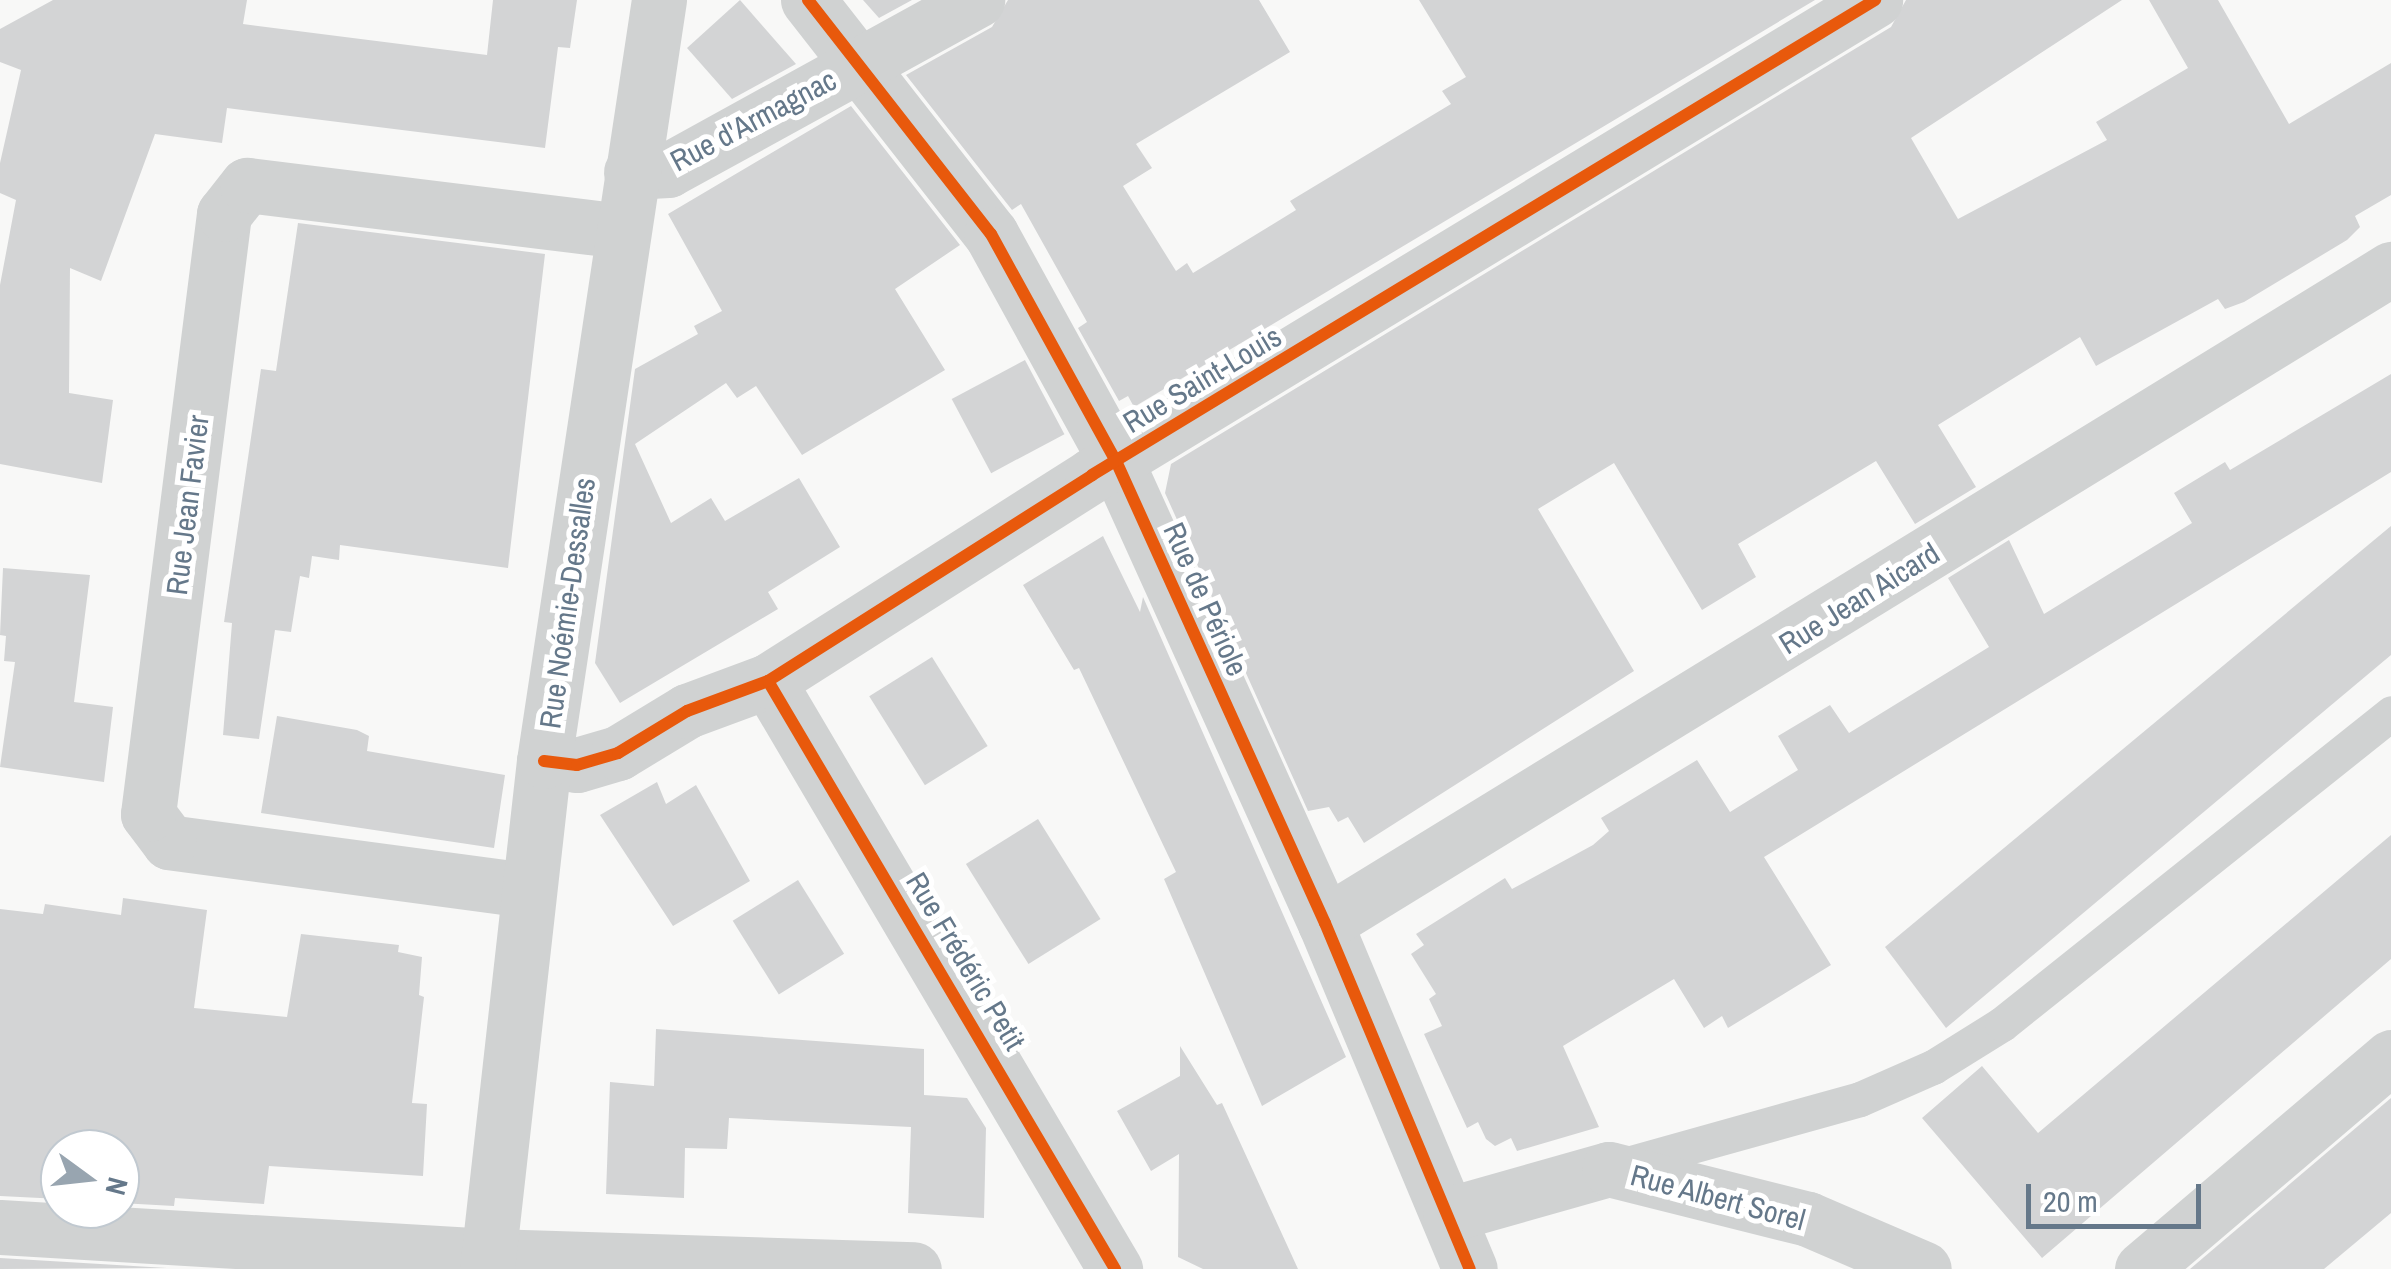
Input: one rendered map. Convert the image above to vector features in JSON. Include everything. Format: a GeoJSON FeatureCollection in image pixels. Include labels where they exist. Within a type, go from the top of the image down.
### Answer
{"type":"FeatureCollection","features":[{"type":"Feature","properties":{"kind":"street","name":"Rue Noémie-Dessalles"},"geometry":{"type":"LineString","coordinates":[[488,1262],[544,761],[659,0]]}},
{"type":"Feature","properties":{"kind":"street","name":"Rue de Périole"},"geometry":{"type":"LineString","coordinates":[[808,0],[863,65],[992,234],[1116,460],[1326,924],[1470,1269]]}},
{"type":"Feature","properties":{"kind":"street","name":"Rue d'Armagnac"},"geometry":{"type":"LineString","coordinates":[[631,172],[668,170],[835,74],[863,65],[978,0]]}},
{"type":"Feature","properties":{"kind":"street","name":"Rue Saint-Louis"},"geometry":{"type":"LineString","coordinates":[[544,761],[577,765],[618,753],[721,695],[768,682],[1116,460],[1875,0]]}},
{"type":"Feature","properties":{"kind":"street","name":"Rue Jean Favier"},"geometry":{"type":"LineString","coordinates":[[528,890],[169,842],[148,814],[224,214],[247,185],[622,231]]}},
{"type":"Feature","properties":{"kind":"street","name":"Rue Jean Aicard"},"geometry":{"type":"LineString","coordinates":[[1326,924],[2391,270]]}},
{"type":"Feature","properties":{"kind":"street","name":"Rue Frédéric Petit"},"geometry":{"type":"LineString","coordinates":[[768,682],[1116,1269]]}},
{"type":"Feature","properties":{"kind":"street"},"geometry":{"type":"LineString","coordinates":[[2142,1269],[2391,1057]]}},
{"type":"Feature","properties":{"kind":"street","name":"Rue Albert Sorel"},"geometry":{"type":"LineString","coordinates":[[1450,1214],[1610,1169],[1808,1218],[1924,1269]]}},
{"type":"Feature","properties":{"kind":"street"},"geometry":{"type":"LineString","coordinates":[[0,1226],[488,1262],[914,1269]]}},
{"type":"Feature","properties":{"kind":"lane"},"geometry":{"type":"LineString","coordinates":[[1610,1169],[1860,1099],[1933,1067],[2002,1024],[2391,714]]}},
{"type":"Feature","properties":{"kind":"building"},"geometry":{"type":"Polygon","coordinates":[[[53,0],[247,0],[243,24],[487,55],[493,0],[577,0],[570,48],[558,47],[545,148],[227,108],[222,143],[155,134],[101,281],[70,268],[69,393],[113,400],[102,483],[0,464],[0,285],[16,200],[0,193],[0,163],[21,70],[0,62],[0,29],[53,0]]]}},
{"type":"Feature","properties":{"kind":"building"},"geometry":{"type":"Polygon","coordinates":[[[740,0],[796,64],[732,99],[687,48],[740,0]]]}},
{"type":"Feature","properties":{"kind":"building"},"geometry":{"type":"Polygon","coordinates":[[[863,0],[912,0],[879,18],[863,0]]]}},
{"type":"Feature","properties":{"kind":"building"},"geometry":{"type":"Polygon","coordinates":[[[1008,0],[1259,0],[1290,52],[1136,144],[1152,168],[1123,186],[1176,271],[1187,263],[1193,273],[1296,210],[1290,201],[1451,104],[1442,91],[1466,77],[1419,0],[1815,0],[1134,407],[1128,396],[1119,401],[1078,328],[1087,322],[1021,204],[1012,210],[906,75],[992,27],[1008,0]]]}},
{"type":"Feature","properties":{"kind":"building"},"geometry":{"type":"Polygon","coordinates":[[[1906,0],[2122,0],[1911,138],[1958,219],[2107,140],[2096,122],[2188,68],[2149,0],[2218,0],[2289,124],[2391,63],[2391,195],[2355,216],[2360,227],[2347,240],[2244,302],[2225,309],[2218,299],[2096,366],[2080,337],[1938,425],[1976,487],[1915,524],[1876,461],[1738,544],[1756,577],[1702,610],[1614,463],[1538,509],[1634,671],[1364,843],[1348,817],[1338,822],[1329,807],[1308,811],[1165,493],[1171,464],[1891,27],[1906,0]]]}},
{"type":"Feature","properties":{"kind":"building"},"geometry":{"type":"Polygon","coordinates":[[[851,106],[960,245],[895,289],[945,370],[802,455],[756,386],[737,398],[726,383],[635,444],[671,523],[711,498],[725,521],[799,478],[840,547],[768,592],[778,609],[620,703],[595,663],[635,369],[698,334],[694,326],[722,311],[668,214],[851,106]]]}},
{"type":"Feature","properties":{"kind":"building"},"geometry":{"type":"Polygon","coordinates":[[[298,223],[545,254],[508,568],[340,545],[339,560],[312,556],[309,578],[300,576],[291,632],[275,630],[259,739],[223,735],[232,623],[224,622],[261,369],[276,371],[298,223]]]}},
{"type":"Feature","properties":{"kind":"building"},"geometry":{"type":"Polygon","coordinates":[[[1025,360],[1064,434],[991,473],[952,399],[1025,360]]]}},
{"type":"Feature","properties":{"kind":"building"},"geometry":{"type":"Polygon","coordinates":[[[2391,374],[2391,472],[1764,857],[1831,965],[1728,1028],[1722,1016],[1704,1028],[1674,979],[1563,1046],[1599,1127],[1517,1151],[1511,1138],[1495,1146],[1486,1139],[1478,1122],[1467,1128],[1424,1034],[1442,1026],[1429,999],[1436,994],[1411,954],[1424,945],[1416,934],[1505,878],[1512,889],[1593,845],[1609,831],[1601,818],[1697,760],[1730,812],[1798,770],[1778,736],[1830,705],[1849,733],[1989,647],[1948,578],[2009,540],[2044,614],[2192,523],[2174,493],[2225,462],[2230,470],[2391,374]]]}},
{"type":"Feature","properties":{"kind":"building"},"geometry":{"type":"Polygon","coordinates":[[[2391,526],[2391,655],[1946,1028],[1885,947],[2391,526]]]}},
{"type":"Feature","properties":{"kind":"building"},"geometry":{"type":"Polygon","coordinates":[[[1103,536],[1140,612],[1143,597],[1346,1057],[1262,1106],[1164,879],[1176,872],[1079,668],[1074,670],[1023,585],[1103,536]]]}},
{"type":"Feature","properties":{"kind":"building"},"geometry":{"type":"Polygon","coordinates":[[[3,568],[90,575],[74,702],[113,707],[104,782],[0,767],[15,662],[4,661],[6,636],[0,635],[3,568]]]}},
{"type":"Feature","properties":{"kind":"building"},"geometry":{"type":"Polygon","coordinates":[[[932,657],[988,746],[925,785],[869,696],[932,657]]]}},
{"type":"Feature","properties":{"kind":"building"},"geometry":{"type":"Polygon","coordinates":[[[277,716],[357,730],[369,736],[367,751],[505,775],[494,848],[261,813],[277,716]]]}},
{"type":"Feature","properties":{"kind":"building"},"geometry":{"type":"Polygon","coordinates":[[[657,782],[666,804],[696,785],[750,881],[673,926],[600,815],[657,782]]]}},
{"type":"Feature","properties":{"kind":"building"},"geometry":{"type":"Polygon","coordinates":[[[1038,819],[1101,919],[1028,964],[966,864],[1038,819]]]}},
{"type":"Feature","properties":{"kind":"building"},"geometry":{"type":"Polygon","coordinates":[[[2391,835],[2391,959],[2042,1258],[1922,1118],[1982,1066],[2038,1133],[2391,835]]]}},
{"type":"Feature","properties":{"kind":"building"},"geometry":{"type":"Polygon","coordinates":[[[798,880],[844,954],[779,995],[733,921],[798,880]]]}},
{"type":"Feature","properties":{"kind":"building"},"geometry":{"type":"Polygon","coordinates":[[[123,898],[207,910],[194,1008],[287,1017],[301,934],[399,945],[398,952],[422,957],[419,995],[424,997],[412,1103],[427,1104],[423,1176],[269,1166],[264,1204],[175,1198],[174,1206],[140,1204],[140,1129],[40,1129],[40,1198],[0,1196],[0,909],[43,914],[45,904],[121,915],[123,898]]]}},
{"type":"Feature","properties":{"kind":"building"},"geometry":{"type":"Polygon","coordinates":[[[656,1029],[924,1049],[924,1095],[967,1098],[986,1128],[984,1218],[908,1213],[911,1127],[729,1118],[727,1149],[685,1148],[684,1198],[606,1194],[610,1082],[654,1086],[656,1029]]]}},
{"type":"Feature","properties":{"kind":"building"},"geometry":{"type":"Polygon","coordinates":[[[1180,1046],[1217,1105],[1222,1103],[1298,1269],[1203,1269],[1178,1257],[1179,1154],[1151,1171],[1117,1111],[1180,1076],[1180,1046]]]}},
{"type":"Feature","properties":{"kind":"building"},"geometry":{"type":"Polygon","coordinates":[[[2391,1098],[2391,1213],[2324,1269],[2190,1269],[2391,1098]]]}},
{"type":"Feature","properties":{"kind":"building"},"geometry":{"type":"Polygon","coordinates":[[[0,1258],[167,1268],[0,1269],[0,1258]]]}},
{"type":"Feature","properties":{"kind":"cycle path"},"geometry":{"type":"LineString","coordinates":[[808,0],[991,234],[1116,461],[1325,923],[1470,1269]]}},
{"type":"Feature","properties":{"kind":"cycle path"},"geometry":{"type":"LineString","coordinates":[[544,761],[577,765],[618,753],[687,711],[768,681],[1092,475],[1875,0]]}},
{"type":"Feature","properties":{"kind":"cycle path"},"geometry":{"type":"LineString","coordinates":[[768,681],[1115,1269]]}}]}
